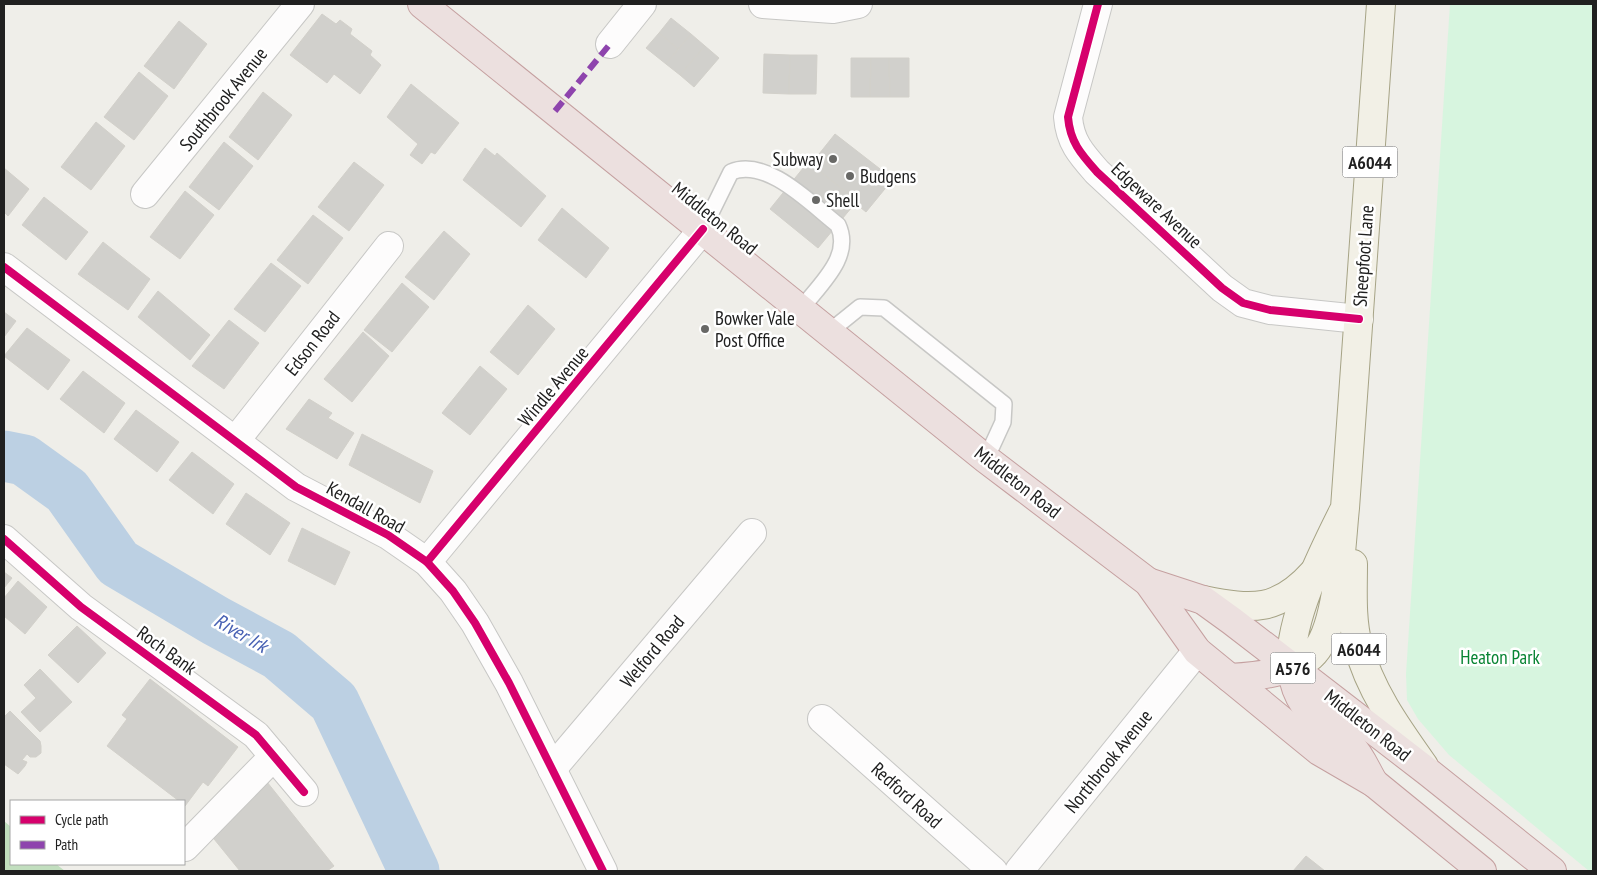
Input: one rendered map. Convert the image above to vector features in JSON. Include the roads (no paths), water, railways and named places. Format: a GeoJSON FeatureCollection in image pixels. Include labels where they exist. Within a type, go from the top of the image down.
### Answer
{"type":"FeatureCollection","features":[{"type":"Feature","properties":{"kind":"highway","name":"Middleton Road"},"geometry":{"type":"LineString","coordinates":[[422,4],[986,459],[1148,582],[1197,651],[1319,751],[1374,783],[1482,871]]}},
{"type":"Feature","properties":{"kind":"highway","name":"Middleton Road"},"geometry":{"type":"LineString","coordinates":[[1148,582],[1203,600],[1428,772],[1552,871]]}},
{"type":"Feature","properties":{"kind":"highway","name":"A576"},"geometry":{"type":"LineString","coordinates":[[1230,678],[1249,678],[1278,672],[1291,667],[1299,699],[1310,712],[1353,748],[1374,783]]}},
{"type":"Feature","properties":{"kind":"main road","name":"Sheepfoot Lane"},"geometry":{"type":"LineString","coordinates":[[1345,508],[1318,567],[1295,629],[1290,648],[1291,667],[1312,656],[1322,641],[1329,626],[1337,587],[1345,508],[1381,4]]}},
{"type":"Feature","properties":{"kind":"main road","name":"Sheepfoot Lane"},"geometry":{"type":"LineString","coordinates":[[1345,508],[1352,549],[1354,614],[1358,644],[1367,673],[1392,721],[1428,772]]}},
{"type":"Feature","properties":{"kind":"main road","name":"A6044"},"geometry":{"type":"LineString","coordinates":[[1203,600],[1240,606],[1268,604],[1288,596],[1318,567]]}},
{"type":"Feature","properties":{"kind":"street","name":"Southbrook Avenue"},"geometry":{"type":"LineString","coordinates":[[145,194],[300,4]]}},
{"type":"Feature","properties":{"kind":"street"},"geometry":{"type":"LineString","coordinates":[[610,44],[642,4]]}},
{"type":"Feature","properties":{"kind":"street"},"geometry":{"type":"LineString","coordinates":[[763,4],[833,9],[858,4]]}},
{"type":"Feature","properties":{"kind":"street","name":"Edgeware Avenue"},"geometry":{"type":"LineString","coordinates":[[1098,4],[1068,117],[1070,134],[1082,155],[1097,172],[1215,282],[1243,303],[1270,310],[1359,319]]}},
{"type":"Feature","properties":{"kind":"street","name":"Windle Avenue"},"geometry":{"type":"LineString","coordinates":[[427,562],[703,229]]}},
{"type":"Feature","properties":{"kind":"street","name":"Edson Road"},"geometry":{"type":"LineString","coordinates":[[236,440],[389,246]]}},
{"type":"Feature","properties":{"kind":"street","name":"Kendall Road"},"geometry":{"type":"LineString","coordinates":[[4,267],[296,487],[388,536],[427,562],[453,591],[475,623],[509,683],[603,871]]}},
{"type":"Feature","properties":{"kind":"street","name":"Welford Road"},"geometry":{"type":"LineString","coordinates":[[552,769],[752,533]]}},
{"type":"Feature","properties":{"kind":"street","name":"Roch Bank"},"geometry":{"type":"LineString","coordinates":[[4,539],[81,607],[256,735],[304,792]]}},
{"type":"Feature","properties":{"kind":"street","name":"Northbrook Avenue"},"geometry":{"type":"LineString","coordinates":[[1019,871],[1197,651]]}},
{"type":"Feature","properties":{"kind":"street","name":"Redford Road"},"geometry":{"type":"LineString","coordinates":[[822,719],[993,871]]}},
{"type":"Feature","properties":{"kind":"street"},"geometry":{"type":"LineString","coordinates":[[185,847],[274,756]]}},
{"type":"Feature","properties":{"kind":"lane"},"geometry":{"type":"LineString","coordinates":[[703,229],[731,172],[741,168],[752,168],[789,186],[838,225],[842,234],[842,250],[838,260],[801,309]]}},
{"type":"Feature","properties":{"kind":"lane"},"geometry":{"type":"LineString","coordinates":[[829,332],[860,307],[884,308],[982,386],[1004,404],[1003,422],[986,459]]}},
{"type":"Feature","properties":{"kind":"waterway","name":"River Irk"},"geometry":{"type":"LineString","coordinates":[[4,456],[24,460],[67,491],[118,563],[216,621],[279,655],[334,702],[414,871]]}},
{"type":"Feature","properties":{"kind":"place","name":"Subway"},"geometry":{"type":"Point","coordinates":[833,159]}},
{"type":"Feature","properties":{"kind":"place","name":"Budgens"},"geometry":{"type":"Point","coordinates":[850,176]}},
{"type":"Feature","properties":{"kind":"place","name":"Shell"},"geometry":{"type":"Point","coordinates":[816,200]}},
{"type":"Feature","properties":{"kind":"place","name":"Bowker Vale Post Office"},"geometry":{"type":"Point","coordinates":[705,329]}},
{"type":"Feature","properties":{"kind":"park label","name":"Heaton Park"},"geometry":{"type":"Point","coordinates":[1500,657]}}]}
